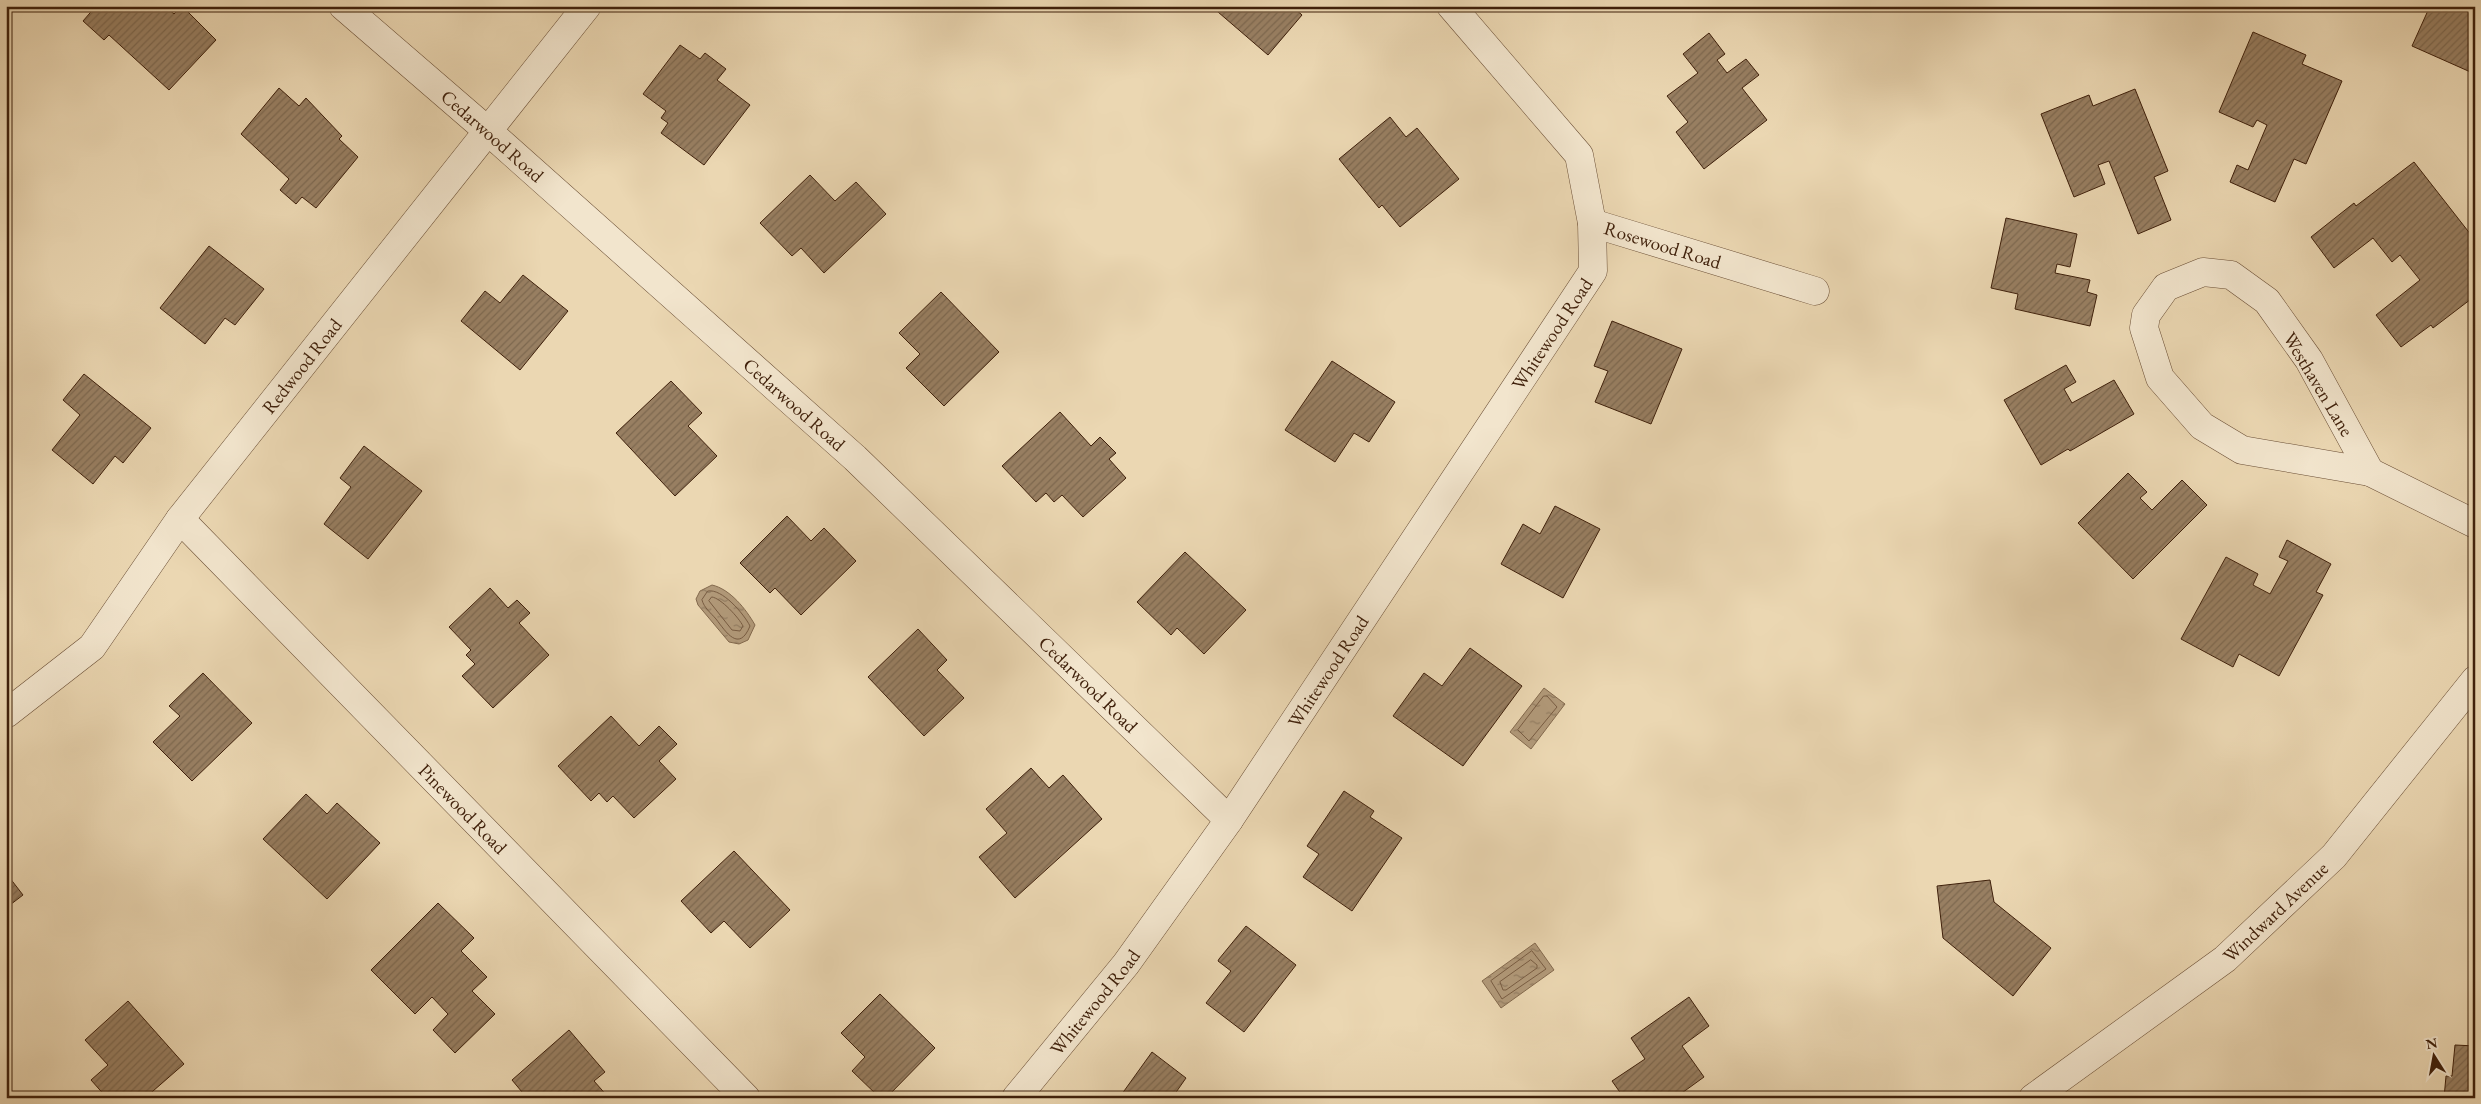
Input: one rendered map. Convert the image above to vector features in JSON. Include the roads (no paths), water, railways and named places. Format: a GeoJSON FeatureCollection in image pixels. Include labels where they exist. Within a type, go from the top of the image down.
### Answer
{"type":"FeatureCollection","features":[{"type":"Feature","properties":{"kind":"street","name":"Cedarwood Road"},"geometry":{"type":"LineString","coordinates":[[343,6],[489,132],[855,458],[1229,820]]}},
{"type":"Feature","properties":{"kind":"street","name":"Redwood Road"},"geometry":{"type":"LineString","coordinates":[[6,714],[92,647],[180,520],[587,6]]}},
{"type":"Feature","properties":{"kind":"street","name":"Rosewood Road"},"geometry":{"type":"LineString","coordinates":[[1451,6],[1579,155],[1592,222],[1815,291]]}},
{"type":"Feature","properties":{"kind":"street","name":"Whitewood Road"},"geometry":{"type":"LineString","coordinates":[[1016,1098],[1126,964],[1229,820],[1593,271],[1592,222]]}},
{"type":"Feature","properties":{"kind":"street","name":"Westhaven Lane"},"geometry":{"type":"LineString","coordinates":[[2370,472],[2309,360],[2267,301],[2231,275],[2203,272],[2166,286],[2146,315],[2144,328],[2160,378],[2202,426],[2242,450],[2370,472],[2475,524]]}},
{"type":"Feature","properties":{"kind":"street","name":"Pinewood Road"},"geometry":{"type":"LineString","coordinates":[[180,520],[746,1098]]}},
{"type":"Feature","properties":{"kind":"street","name":"Windward Avenue"},"geometry":{"type":"LineString","coordinates":[[2033,1098],[2225,959],[2334,856],[2475,680]]}},
{"type":"Feature","properties":{"kind":"water"},"geometry":{"type":"Polygon","coordinates":[[[712,585],[731,595],[742,606],[755,625],[748,640],[739,644],[729,642],[698,605],[696,599],[700,591],[712,585]]]}},
{"type":"Feature","properties":{"kind":"water"},"geometry":{"type":"Polygon","coordinates":[[[1544,688],[1565,704],[1531,749],[1510,732],[1544,688]]]}},
{"type":"Feature","properties":{"kind":"water"},"geometry":{"type":"Polygon","coordinates":[[[1535,943],[1554,970],[1501,1008],[1482,981],[1535,943]]]}}]}
